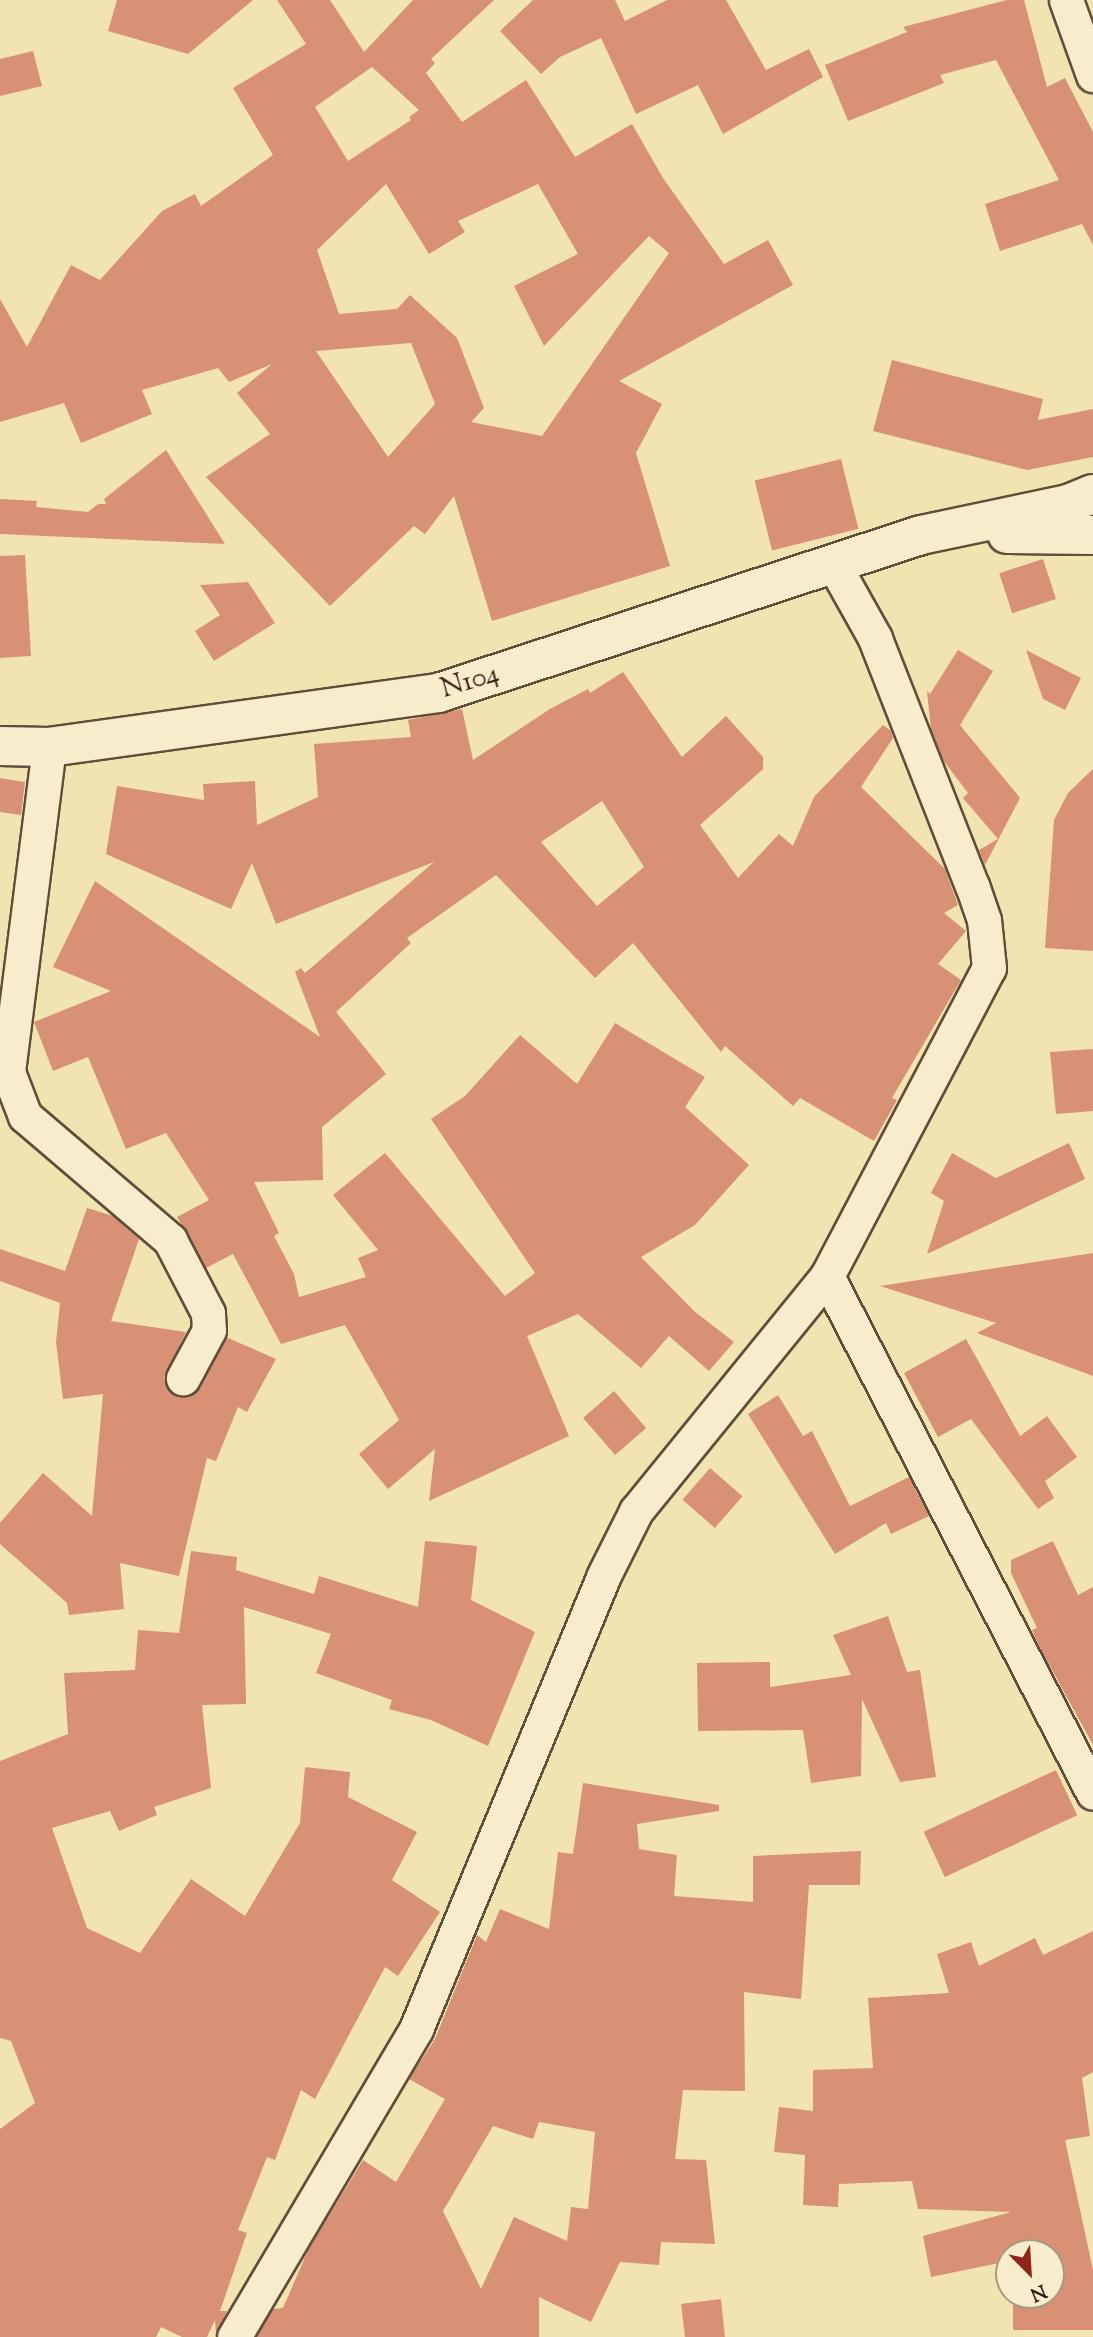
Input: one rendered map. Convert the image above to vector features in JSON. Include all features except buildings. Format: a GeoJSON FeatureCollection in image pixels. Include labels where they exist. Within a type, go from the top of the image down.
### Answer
{"type":"FeatureCollection","features":[{"type":"Feature","properties":{"kind":"street"},"geometry":{"type":"LineString","coordinates":[[1066,0],[1090,63]]}},
{"type":"Feature","properties":{"kind":"street","name":"N104"},"geometry":{"type":"LineString","coordinates":[[0,746],[49,747],[438,693],[921,536],[1068,504],[1093,494]]}},
{"type":"Feature","properties":{"kind":"street","name":"N104"},"geometry":{"type":"LineString","coordinates":[[921,536],[1093,535]]}},
{"type":"Feature","properties":{"kind":"street"},"geometry":{"type":"LineString","coordinates":[[234,2337],[416,2029],[603,1577],[636,1511],[827,1276],[989,968],[984,920],[972,886],[875,638],[834,565]]}},
{"type":"Feature","properties":{"kind":"street"},"geometry":{"type":"LineString","coordinates":[[49,747],[8,1072],[25,1116],[170,1240],[208,1313],[209,1330],[183,1378]]}},
{"type":"Feature","properties":{"kind":"street"},"geometry":{"type":"LineString","coordinates":[[827,1276],[1093,1793]]}}]}
